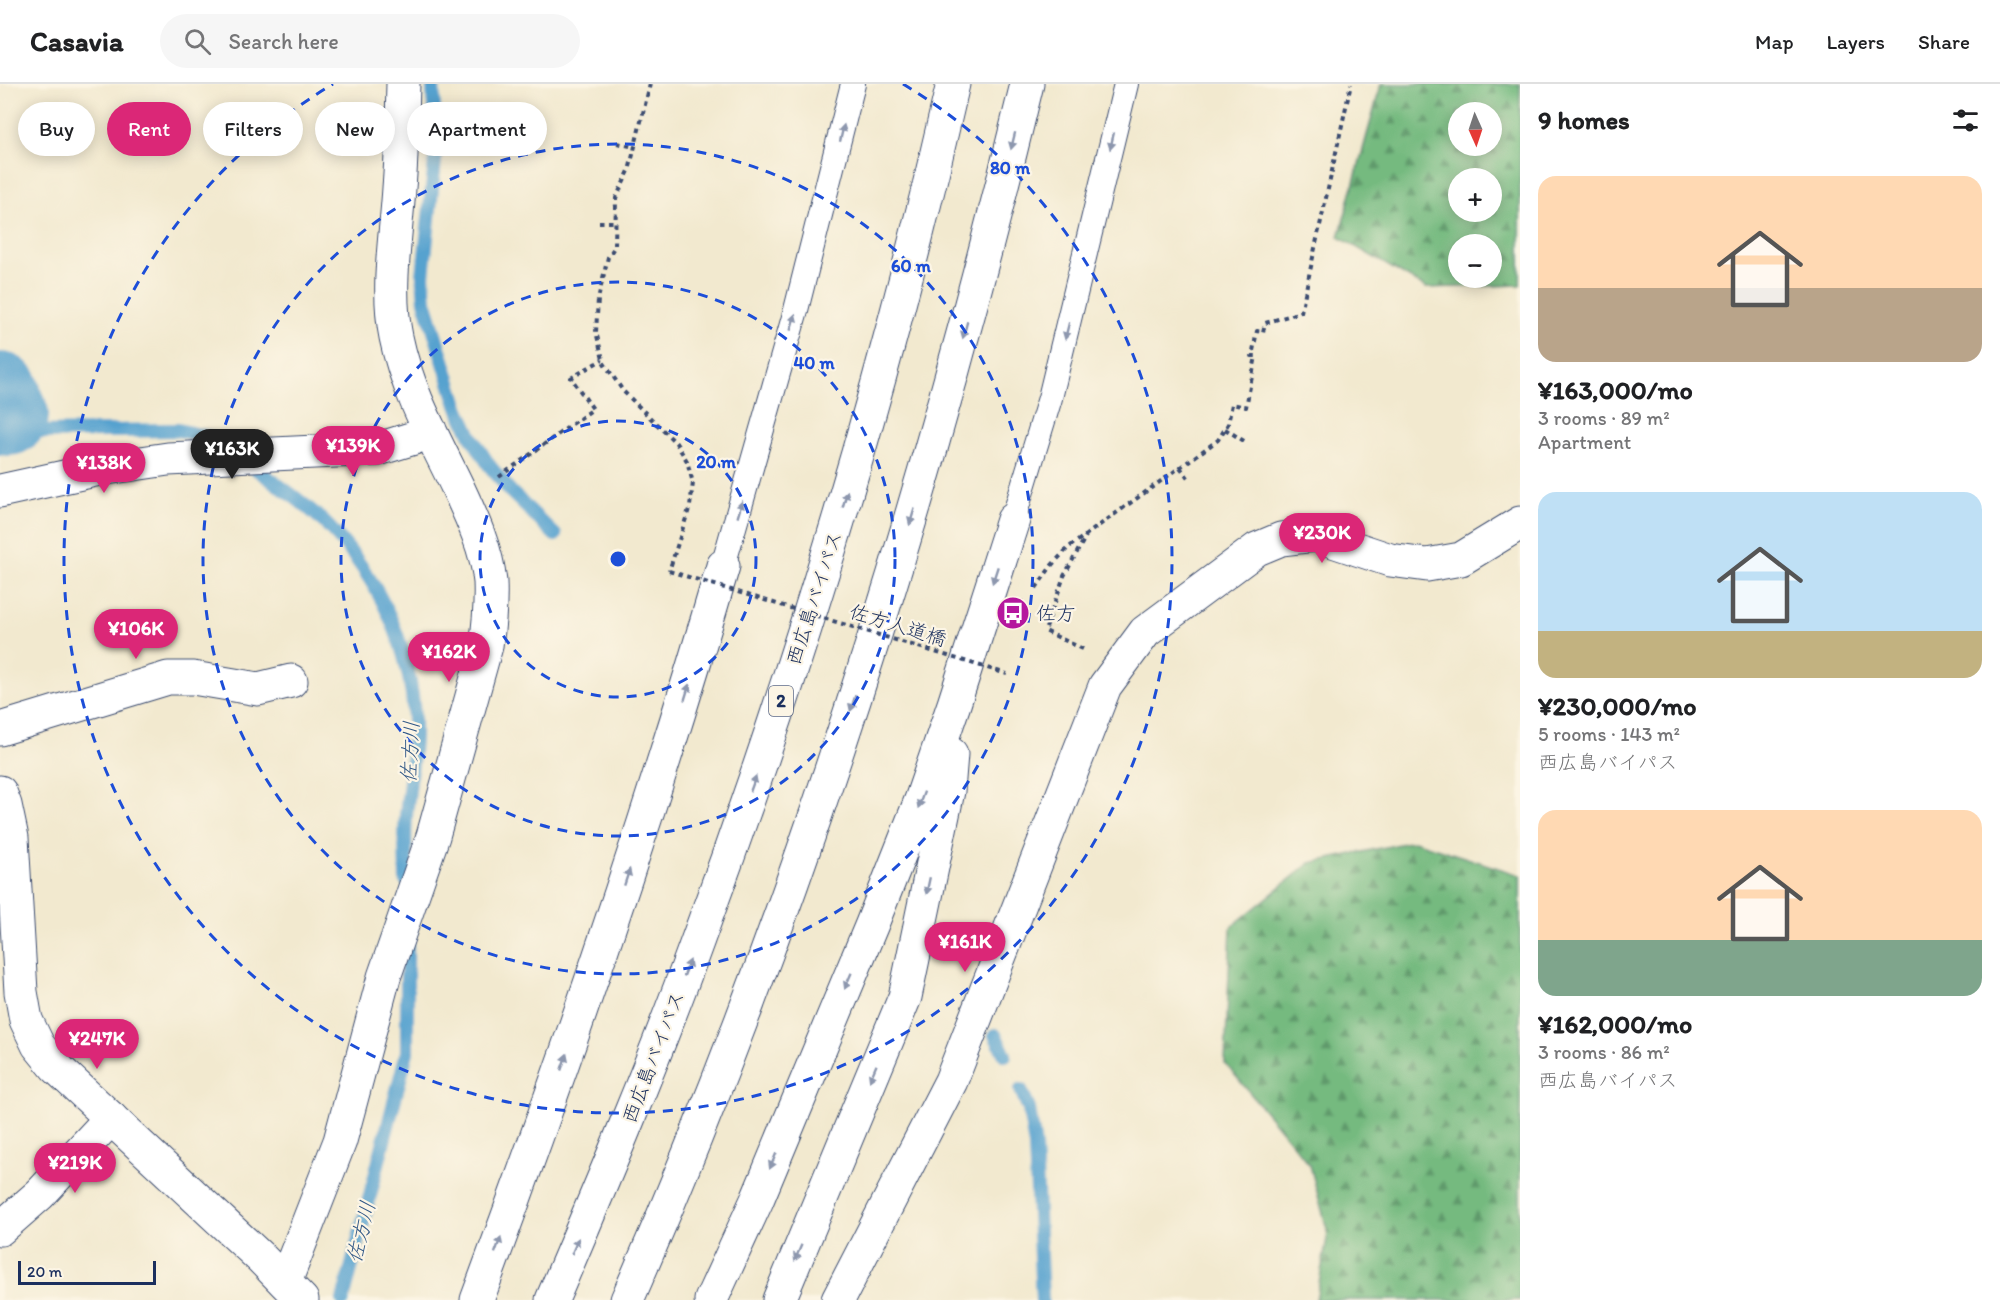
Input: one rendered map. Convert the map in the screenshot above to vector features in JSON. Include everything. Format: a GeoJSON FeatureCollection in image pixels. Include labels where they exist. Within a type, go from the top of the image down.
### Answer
{"type":"FeatureCollection","features":[{"type":"Feature","properties":{"kind":"main road"},"geometry":{"type":"LineString","coordinates":[[0,792],[12,838],[21,992],[26,1020],[38,1045],[56,1067],[111,1118],[289,1294],[340,1141],[384,977],[433,836],[486,646],[490,613],[490,581],[483,549],[472,518],[404,369],[396,336],[392,303],[402,154],[403,84]]}},
{"type":"Feature","properties":{"kind":"main road","name":"西広島バイパス"},"geometry":{"type":"LineString","coordinates":[[552,1300],[623,1133],[697,942],[766,749],[829,555],[885,358],[936,160],[953,84]]}},
{"type":"Feature","properties":{"kind":"main road"},"geometry":{"type":"LineString","coordinates":[[627,1300],[730,1051],[804,852],[871,651],[945,402],[989,243],[1027,84]]}},
{"type":"Feature","properties":{"kind":"main road"},"geometry":{"type":"LineString","coordinates":[[0,491],[134,463],[202,456],[378,449],[414,438],[430,430]]}},
{"type":"Feature","properties":{"kind":"main road"},"geometry":{"type":"LineString","coordinates":[[711,1300],[757,1200],[868,935],[921,801],[1013,520]]}},
{"type":"Feature","properties":{"kind":"main road"},"geometry":{"type":"LineString","coordinates":[[838,1300],[951,1081],[1105,686],[1145,632],[1257,549],[1281,539],[1315,535],[1390,560],[1427,565],[1461,559],[1520,523]]}},
{"type":"Feature","properties":{"kind":"main road"},"geometry":{"type":"LineString","coordinates":[[477,1300],[608,935],[687,690],[723,566]]}},
{"type":"Feature","properties":{"kind":"main road"},"geometry":{"type":"LineString","coordinates":[[0,729],[168,678],[193,678],[258,689],[291,681]]}},
{"type":"Feature","properties":{"kind":"main road"},"geometry":{"type":"LineString","coordinates":[[779,1300],[905,997],[948,791],[954,704]]}},
{"type":"Feature","properties":{"kind":"main road"},"geometry":{"type":"LineString","coordinates":[[0,1229],[40,1194],[111,1118]]}},
{"type":"Feature","properties":{"kind":"lane"},"geometry":{"type":"LineString","coordinates":[[723,566],[796,310],[853,84]]}},
{"type":"Feature","properties":{"kind":"lane"},"geometry":{"type":"LineString","coordinates":[[1013,520],[1050,398],[1126,84]]}},
{"type":"Feature","properties":{"kind":"path"},"geometry":{"type":"LineString","coordinates":[[497,478],[594,409],[572,378],[603,359],[596,332],[598,299],[608,257],[615,246],[616,198],[629,171],[650,84]]}},
{"type":"Feature","properties":{"kind":"path"},"geometry":{"type":"LineString","coordinates":[[1032,597],[1052,565],[1069,547],[1218,440],[1225,429],[1232,404],[1246,407],[1255,369],[1256,356],[1252,356],[1257,331],[1263,332],[1265,323],[1300,312],[1352,84]]}},
{"type":"Feature","properties":{"kind":"path"},"geometry":{"type":"LineString","coordinates":[[616,143],[635,147]]}},
{"type":"Feature","properties":{"kind":"path"},"geometry":{"type":"LineString","coordinates":[[599,222],[615,222]]}},
{"type":"Feature","properties":{"kind":"path","name":"佐方人道橋"},"geometry":{"type":"LineString","coordinates":[[603,359],[623,391],[676,443],[687,461],[693,483],[690,506],[669,572],[1007,674],[1010,664]]}},
{"type":"Feature","properties":{"kind":"path"},"geometry":{"type":"LineString","coordinates":[[1225,429],[1244,441]]}},
{"type":"Feature","properties":{"kind":"path"},"geometry":{"type":"LineString","coordinates":[[1180,467],[1189,479]]}},
{"type":"Feature","properties":{"kind":"path"},"geometry":{"type":"LineString","coordinates":[[1087,533],[1064,576],[1045,631],[1119,666]]}},
{"type":"Feature","properties":{"kind":"green space"},"geometry":{"type":"Polygon","coordinates":[[[1381,84],[1520,84],[1520,285],[1502,286],[1502,234],[1448,234],[1448,287],[1426,288],[1339,237],[1381,84]]]}},
{"type":"Feature","properties":{"kind":"green space"},"geometry":{"type":"Polygon","coordinates":[[[1414,841],[1520,875],[1520,1300],[1316,1300],[1328,1233],[1310,1165],[1225,1063],[1231,927],[1310,863],[1414,841]]]}},
{"type":"Feature","properties":{"kind":"waterway"},"geometry":{"type":"LineString","coordinates":[[433,84],[436,151],[423,276],[425,301],[457,405],[471,436],[489,465],[510,491],[555,535]]}},
{"type":"Feature","properties":{"kind":"waterway","name":"佐方川"},"geometry":{"type":"LineString","coordinates":[[0,393],[4,411],[8,415]]}},
{"type":"Feature","properties":{"kind":"waterway","name":"佐方川"},"geometry":{"type":"LineString","coordinates":[[8,415],[37,432],[178,430],[209,437],[228,449]]}},
{"type":"Feature","properties":{"kind":"waterway","name":"佐方川"},"geometry":{"type":"LineString","coordinates":[[244,460],[330,528],[364,570],[390,617],[407,668],[414,721],[413,757],[405,824],[406,880]]}},
{"type":"Feature","properties":{"kind":"waterway","name":"佐方川"},"geometry":{"type":"LineString","coordinates":[[343,1300],[407,1052],[407,945]]}},
{"type":"Feature","properties":{"kind":"waterway"},"geometry":{"type":"LineString","coordinates":[[995,1035],[1005,1055]]}},
{"type":"Feature","properties":{"kind":"waterway"},"geometry":{"type":"LineString","coordinates":[[1021,1090],[1029,1109],[1035,1146],[1042,1300]]}},
{"type":"Feature","properties":{"kind":"place","name":"佐方"},"geometry":{"type":"Point","coordinates":[1013,613]}}]}
